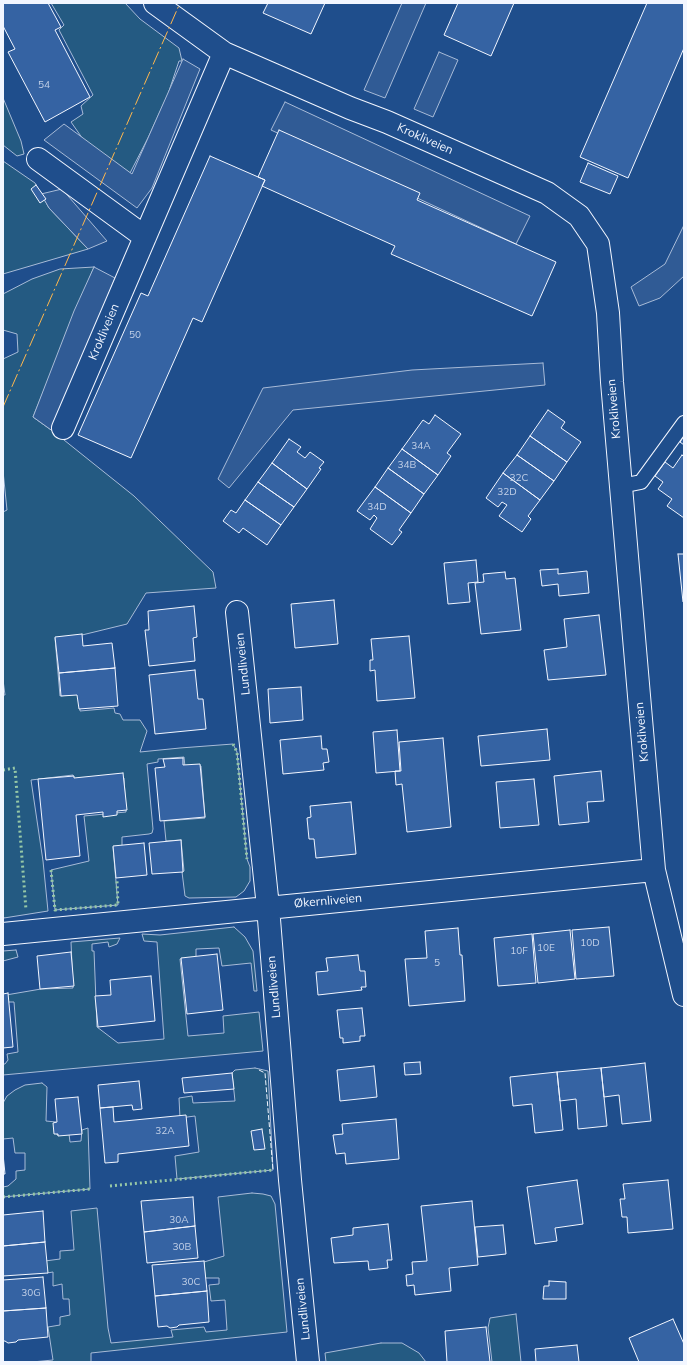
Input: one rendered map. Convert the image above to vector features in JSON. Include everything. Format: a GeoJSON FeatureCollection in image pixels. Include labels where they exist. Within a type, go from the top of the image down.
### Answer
{"type":"FeatureCollection","features":[{"type":"Feature","properties":{"kind":"street","name":"Krokliveien"},"geometry":{"type":"LineString","coordinates":[[155,3],[224,52],[547,193],[579,216],[598,244],[608,313],[621,486],[654,870],[684,995]]}},
{"type":"Feature","properties":{"kind":"street","name":"Krokliveien"},"geometry":{"type":"LineString","coordinates":[[63,428],[224,52]]}},
{"type":"Feature","properties":{"kind":"street"},"geometry":{"type":"LineString","coordinates":[[38,159],[145,237]]}},
{"type":"Feature","properties":{"kind":"street","name":"Lundliveien"},"geometry":{"type":"LineString","coordinates":[[237,612],[268,907],[290,1180],[308,1362]]}},
{"type":"Feature","properties":{"kind":"street","name":"Økernliveien"},"geometry":{"type":"LineString","coordinates":[[3,934],[654,870]]}},
{"type":"Feature","properties":{"kind":"lane"},"geometry":{"type":"LineString","coordinates":[[621,486],[641,482],[684,423]]}},
{"type":"Feature","properties":{"kind":"shaded area"},"geometry":{"type":"Polygon","coordinates":[[[51,3],[125,3],[140,19],[179,48],[182,61],[179,61],[168,94],[130,173],[85,142],[71,122],[83,114],[81,106],[93,95],[59,30],[64,25],[51,3]]]}},
{"type":"Feature","properties":{"kind":"shaded area"},"geometry":{"type":"Polygon","coordinates":[[[402,3],[426,3],[385,98],[364,90],[402,3]]]}},
{"type":"Feature","properties":{"kind":"shaded area"},"geometry":{"type":"Polygon","coordinates":[[[439,52],[458,60],[433,117],[414,109],[439,52]]]}},
{"type":"Feature","properties":{"kind":"shaded area"},"geometry":{"type":"Polygon","coordinates":[[[183,59],[200,69],[152,188],[137,208],[44,140],[64,124],[132,174],[183,59]]]}},
{"type":"Feature","properties":{"kind":"shaded area"},"geometry":{"type":"Polygon","coordinates":[[[3,98],[21,141],[24,154],[17,156],[3,145],[3,98]]]}},
{"type":"Feature","properties":{"kind":"shaded area"},"geometry":{"type":"Polygon","coordinates":[[[285,102],[530,216],[516,244],[271,130],[285,102]]]}},
{"type":"Feature","properties":{"kind":"shaded area"},"geometry":{"type":"Polygon","coordinates":[[[3,161],[35,183],[49,208],[88,249],[3,274],[3,161]]]}},
{"type":"Feature","properties":{"kind":"shaded area"},"geometry":{"type":"Polygon","coordinates":[[[62,189],[107,241],[88,249],[49,208],[41,194],[62,189]]]}},
{"type":"Feature","properties":{"kind":"shaded area"},"geometry":{"type":"Polygon","coordinates":[[[684,225],[684,276],[660,298],[639,306],[631,287],[665,264],[684,225]]]}},
{"type":"Feature","properties":{"kind":"shaded area"},"geometry":{"type":"Polygon","coordinates":[[[94,267],[33,417],[134,496],[213,572],[216,588],[146,593],[127,624],[82,635],[55,638],[60,696],[79,694],[80,711],[114,708],[115,713],[120,714],[123,720],[140,720],[147,731],[140,752],[233,744],[237,752],[247,859],[250,867],[250,881],[244,891],[236,897],[189,898],[185,896],[182,872],[184,871],[181,840],[166,841],[164,821],[205,818],[201,766],[185,767],[184,757],[158,759],[158,762],[147,764],[153,829],[152,833],[122,837],[122,847],[113,847],[118,905],[55,910],[51,870],[89,861],[84,816],[126,812],[124,778],[74,781],[73,775],[31,780],[43,861],[48,911],[4,918],[3,695],[5,695],[3,680],[3,512],[7,510],[3,471],[3,359],[18,352],[17,334],[3,330],[3,294],[32,279],[60,269],[94,267]]]}},
{"type":"Feature","properties":{"kind":"shaded area"},"geometry":{"type":"Polygon","coordinates":[[[94,267],[115,278],[54,432],[33,417],[74,311],[94,267]]]}},
{"type":"Feature","properties":{"kind":"shaded area"},"geometry":{"type":"Polygon","coordinates":[[[543,363],[545,385],[293,410],[229,488],[218,479],[263,388],[412,370],[543,363]]]}},
{"type":"Feature","properties":{"kind":"shaded area"},"geometry":{"type":"Polygon","coordinates":[[[234,927],[245,937],[253,951],[257,991],[254,991],[251,963],[222,966],[219,948],[196,949],[196,958],[180,959],[188,1036],[224,1033],[223,1016],[259,1012],[263,1051],[3,1075],[3,1064],[5,1064],[8,1060],[7,1054],[18,1052],[14,1002],[7,1002],[6,995],[41,989],[73,988],[71,942],[120,938],[117,944],[109,947],[108,942],[92,944],[92,951],[94,951],[97,1027],[118,1043],[164,1039],[157,942],[144,941],[142,934],[160,935],[234,927]]]}},
{"type":"Feature","properties":{"kind":"shaded area"},"geometry":{"type":"Polygon","coordinates":[[[16,950],[18,957],[3,961],[3,951],[16,950]]]}},
{"type":"Feature","properties":{"kind":"shaded area"},"geometry":{"type":"Polygon","coordinates":[[[255,1068],[268,1071],[273,1170],[177,1179],[175,1156],[199,1152],[195,1116],[180,1118],[179,1098],[192,1096],[193,1103],[235,1101],[232,1073],[235,1070],[255,1068]]]}},
{"type":"Feature","properties":{"kind":"shaded area"},"geometry":{"type":"Polygon","coordinates":[[[42,1083],[47,1087],[46,1121],[56,1122],[57,1135],[69,1134],[70,1142],[81,1141],[82,1130],[88,1128],[90,1189],[3,1197],[3,1187],[8,1186],[16,1179],[16,1171],[25,1170],[25,1153],[15,1153],[13,1138],[3,1139],[3,1103],[7,1096],[15,1090],[25,1085],[42,1083]]]}},
{"type":"Feature","properties":{"kind":"shaded area"},"geometry":{"type":"Polygon","coordinates":[[[252,1193],[271,1196],[275,1204],[287,1332],[91,1353],[91,1362],[32,1362],[53,1360],[48,1327],[60,1325],[60,1317],[70,1315],[69,1299],[63,1299],[62,1284],[53,1286],[53,1272],[47,1273],[45,1261],[60,1259],[60,1251],[74,1250],[71,1211],[97,1208],[108,1328],[111,1343],[173,1337],[171,1330],[204,1327],[206,1332],[227,1330],[225,1300],[211,1301],[209,1285],[219,1284],[219,1278],[205,1278],[204,1262],[224,1256],[218,1197],[252,1193]]]}},
{"type":"Feature","properties":{"kind":"shaded area"},"geometry":{"type":"Polygon","coordinates":[[[516,1314],[521,1362],[492,1362],[488,1328],[490,1318],[516,1314]]]}},
{"type":"Feature","properties":{"kind":"shaded area"},"geometry":{"type":"Polygon","coordinates":[[[381,1343],[402,1343],[419,1353],[426,1362],[326,1362],[325,1353],[381,1343]]]}},
{"type":"Feature","properties":{"kind":"building"},"geometry":{"type":"Polygon","coordinates":[[[3,3],[48,3],[61,27],[55,30],[90,97],[45,122],[8,52],[15,49],[3,26],[3,3]]]}},
{"type":"Feature","properties":{"kind":"building"},"geometry":{"type":"Polygon","coordinates":[[[268,3],[325,3],[311,34],[263,13],[268,3]]]}},
{"type":"Feature","properties":{"kind":"building"},"geometry":{"type":"Polygon","coordinates":[[[458,3],[514,3],[491,56],[444,35],[458,3]]]}},
{"type":"Feature","properties":{"kind":"building"},"geometry":{"type":"Polygon","coordinates":[[[647,3],[684,3],[684,48],[628,178],[580,157],[647,3]]]}},
{"type":"Feature","properties":{"kind":"building"},"geometry":{"type":"Polygon","coordinates":[[[279,130],[420,193],[417,200],[556,262],[532,316],[391,254],[395,246],[262,186],[265,180],[258,177],[279,130]]]}},
{"type":"Feature","properties":{"kind":"building"},"geometry":{"type":"Polygon","coordinates":[[[210,156],[265,180],[202,322],[193,318],[131,458],[78,435],[141,293],[148,296],[210,156]]]}},
{"type":"Feature","properties":{"kind":"building"},"geometry":{"type":"Polygon","coordinates":[[[588,163],[618,176],[610,194],[580,182],[588,163]]]}},
{"type":"Feature","properties":{"kind":"building"},"geometry":{"type":"Polygon","coordinates":[[[36,185],[46,199],[40,203],[31,189],[36,185]]]}},
{"type":"Feature","properties":{"kind":"building"},"geometry":{"type":"Polygon","coordinates":[[[548,410],[565,422],[561,428],[581,442],[567,462],[530,436],[548,410]]]}},
{"type":"Feature","properties":{"kind":"building"},"geometry":{"type":"Polygon","coordinates":[[[435,415],[461,434],[447,453],[451,456],[438,475],[402,449],[423,420],[429,424],[435,415]]]}},
{"type":"Feature","properties":{"kind":"building"},"geometry":{"type":"Polygon","coordinates":[[[530,436],[567,462],[554,481],[517,455],[530,436]]]}},
{"type":"Feature","properties":{"kind":"building"},"geometry":{"type":"Polygon","coordinates":[[[684,436],[684,445],[680,442],[684,436]]]}},
{"type":"Feature","properties":{"kind":"building"},"geometry":{"type":"Polygon","coordinates":[[[289,439],[301,447],[297,452],[305,458],[310,452],[324,462],[307,489],[272,463],[289,439]]]}},
{"type":"Feature","properties":{"kind":"building"},"geometry":{"type":"Polygon","coordinates":[[[402,449],[438,475],[424,494],[388,468],[402,449]]]}},
{"type":"Feature","properties":{"kind":"building"},"geometry":{"type":"Polygon","coordinates":[[[517,455],[554,481],[540,500],[503,473],[517,455]]]}},
{"type":"Feature","properties":{"kind":"building"},"geometry":{"type":"Polygon","coordinates":[[[682,455],[684,457],[684,518],[667,506],[672,499],[658,489],[663,482],[655,476],[665,462],[673,468],[682,455]]]}},
{"type":"Feature","properties":{"kind":"building"},"geometry":{"type":"Polygon","coordinates":[[[272,463],[307,489],[294,507],[258,482],[272,463]]]}},
{"type":"Feature","properties":{"kind":"building"},"geometry":{"type":"Polygon","coordinates":[[[388,468],[424,494],[411,513],[375,487],[388,468]]]}},
{"type":"Feature","properties":{"kind":"building"},"geometry":{"type":"Polygon","coordinates":[[[503,473],[540,500],[528,516],[531,519],[522,532],[499,516],[507,505],[502,502],[498,507],[486,498],[503,473]]]}},
{"type":"Feature","properties":{"kind":"building"},"geometry":{"type":"Polygon","coordinates":[[[258,482],[294,507],[281,525],[245,500],[258,482]]]}},
{"type":"Feature","properties":{"kind":"building"},"geometry":{"type":"Polygon","coordinates":[[[375,487],[411,513],[399,530],[402,532],[392,545],[370,529],[377,518],[374,515],[370,520],[357,511],[375,487]]]}},
{"type":"Feature","properties":{"kind":"building"},"geometry":{"type":"Polygon","coordinates":[[[245,500],[281,525],[267,545],[243,528],[239,533],[223,521],[231,510],[236,513],[245,500]]]}},
{"type":"Feature","properties":{"kind":"building"},"geometry":{"type":"Polygon","coordinates":[[[678,554],[684,554],[684,602],[683,602],[678,554]]]}},
{"type":"Feature","properties":{"kind":"building"},"geometry":{"type":"Polygon","coordinates":[[[476,560],[478,582],[468,583],[470,602],[448,604],[444,563],[476,560]]]}},
{"type":"Feature","properties":{"kind":"building"},"geometry":{"type":"Polygon","coordinates":[[[558,569],[558,574],[587,571],[589,593],[559,596],[558,584],[542,586],[540,570],[558,569]]]}},
{"type":"Feature","properties":{"kind":"building"},"geometry":{"type":"Polygon","coordinates":[[[505,572],[506,579],[515,578],[521,630],[481,634],[475,583],[484,582],[483,574],[505,572]]]}},
{"type":"Feature","properties":{"kind":"building"},"geometry":{"type":"Polygon","coordinates":[[[334,600],[338,644],[295,648],[291,604],[334,600]]]}},
{"type":"Feature","properties":{"kind":"building"},"geometry":{"type":"Polygon","coordinates":[[[194,606],[197,637],[193,638],[195,661],[149,666],[145,630],[149,630],[148,611],[194,606]]]}},
{"type":"Feature","properties":{"kind":"building"},"geometry":{"type":"Polygon","coordinates":[[[599,615],[606,675],[548,680],[544,650],[567,647],[564,619],[599,615]]]}},
{"type":"Feature","properties":{"kind":"building"},"geometry":{"type":"Polygon","coordinates":[[[82,634],[83,646],[112,643],[115,668],[59,673],[55,637],[82,634]]]}},
{"type":"Feature","properties":{"kind":"building"},"geometry":{"type":"Polygon","coordinates":[[[409,636],[415,698],[377,701],[375,670],[370,671],[370,660],[373,660],[371,639],[409,636]]]}},
{"type":"Feature","properties":{"kind":"building"},"geometry":{"type":"Polygon","coordinates":[[[115,668],[118,706],[79,709],[77,695],[61,696],[59,673],[115,668]]]}},
{"type":"Feature","properties":{"kind":"building"},"geometry":{"type":"Polygon","coordinates":[[[195,670],[198,699],[203,699],[206,729],[155,734],[149,675],[195,670]]]}},
{"type":"Feature","properties":{"kind":"building"},"geometry":{"type":"Polygon","coordinates":[[[301,687],[303,720],[270,723],[268,689],[301,687]]]}},
{"type":"Feature","properties":{"kind":"building"},"geometry":{"type":"Polygon","coordinates":[[[547,729],[550,760],[481,766],[478,736],[547,729]]]}},
{"type":"Feature","properties":{"kind":"building"},"geometry":{"type":"Polygon","coordinates":[[[397,730],[400,771],[376,773],[373,732],[397,730]]]}},
{"type":"Feature","properties":{"kind":"building"},"geometry":{"type":"Polygon","coordinates":[[[321,736],[322,749],[327,749],[329,762],[323,763],[324,770],[283,774],[280,740],[321,736]]]}},
{"type":"Feature","properties":{"kind":"building"},"geometry":{"type":"Polygon","coordinates":[[[443,738],[451,827],[407,832],[402,784],[396,785],[395,771],[401,771],[399,742],[443,738]]]}},
{"type":"Feature","properties":{"kind":"building"},"geometry":{"type":"Polygon","coordinates":[[[183,758],[183,765],[200,764],[205,817],[160,821],[155,768],[165,767],[163,759],[183,758]]]}},
{"type":"Feature","properties":{"kind":"building"},"geometry":{"type":"Polygon","coordinates":[[[601,771],[604,801],[587,802],[589,822],[559,825],[554,776],[601,771]]]}},
{"type":"Feature","properties":{"kind":"building"},"geometry":{"type":"Polygon","coordinates":[[[123,773],[127,810],[117,811],[117,815],[103,817],[103,812],[76,815],[80,856],[46,860],[38,779],[74,776],[74,778],[123,773]]]}},
{"type":"Feature","properties":{"kind":"building"},"geometry":{"type":"Polygon","coordinates":[[[534,779],[539,825],[500,828],[496,782],[534,779]]]}},
{"type":"Feature","properties":{"kind":"building"},"geometry":{"type":"Polygon","coordinates":[[[351,802],[356,854],[316,858],[314,839],[309,839],[307,818],[311,817],[310,806],[351,802]]]}},
{"type":"Feature","properties":{"kind":"building"},"geometry":{"type":"Polygon","coordinates":[[[181,840],[183,872],[152,874],[149,843],[181,840]]]}},
{"type":"Feature","properties":{"kind":"building"},"geometry":{"type":"Polygon","coordinates":[[[144,843],[147,875],[116,878],[113,846],[144,843]]]}},
{"type":"Feature","properties":{"kind":"building"},"geometry":{"type":"Polygon","coordinates":[[[609,927],[614,976],[576,979],[572,930],[609,927]]]}},
{"type":"Feature","properties":{"kind":"building"},"geometry":{"type":"Polygon","coordinates":[[[458,928],[460,955],[462,955],[465,1001],[409,1006],[405,959],[427,958],[425,931],[458,928]]]}},
{"type":"Feature","properties":{"kind":"building"},"geometry":{"type":"Polygon","coordinates":[[[570,930],[575,979],[538,983],[533,934],[570,930]]]}},
{"type":"Feature","properties":{"kind":"building"},"geometry":{"type":"Polygon","coordinates":[[[532,934],[536,983],[498,986],[494,938],[532,934]]]}},
{"type":"Feature","properties":{"kind":"building"},"geometry":{"type":"Polygon","coordinates":[[[71,952],[74,986],[40,989],[37,956],[71,952]]]}},
{"type":"Feature","properties":{"kind":"building"},"geometry":{"type":"Polygon","coordinates":[[[217,954],[223,1010],[187,1014],[181,958],[217,954]]]}},
{"type":"Feature","properties":{"kind":"building"},"geometry":{"type":"Polygon","coordinates":[[[358,955],[360,971],[365,971],[366,987],[361,987],[362,990],[318,995],[316,972],[328,971],[326,958],[358,955]]]}},
{"type":"Feature","properties":{"kind":"building"},"geometry":{"type":"Polygon","coordinates":[[[151,976],[155,1021],[98,1027],[95,996],[111,995],[110,980],[151,976]]]}},
{"type":"Feature","properties":{"kind":"building"},"geometry":{"type":"Polygon","coordinates":[[[8,993],[13,1047],[3,1048],[3,994],[8,993]]]}},
{"type":"Feature","properties":{"kind":"building"},"geometry":{"type":"Polygon","coordinates":[[[362,1008],[365,1036],[360,1036],[360,1041],[343,1043],[343,1038],[340,1038],[337,1010],[362,1008]]]}},
{"type":"Feature","properties":{"kind":"building"},"geometry":{"type":"Polygon","coordinates":[[[420,1062],[421,1074],[405,1075],[404,1063],[420,1062]]]}},
{"type":"Feature","properties":{"kind":"building"},"geometry":{"type":"Polygon","coordinates":[[[645,1063],[651,1121],[622,1124],[619,1095],[604,1097],[601,1068],[645,1063]]]}},
{"type":"Feature","properties":{"kind":"building"},"geometry":{"type":"Polygon","coordinates":[[[374,1066],[377,1097],[340,1101],[337,1070],[374,1066]]]}},
{"type":"Feature","properties":{"kind":"building"},"geometry":{"type":"Polygon","coordinates":[[[601,1068],[607,1126],[578,1129],[576,1099],[560,1101],[557,1072],[601,1068]]]}},
{"type":"Feature","properties":{"kind":"building"},"geometry":{"type":"Polygon","coordinates":[[[557,1072],[563,1130],[535,1133],[532,1104],[513,1106],[510,1077],[557,1072]]]}},
{"type":"Feature","properties":{"kind":"building"},"geometry":{"type":"Polygon","coordinates":[[[232,1073],[234,1089],[184,1093],[182,1078],[232,1073]]]}},
{"type":"Feature","properties":{"kind":"building"},"geometry":{"type":"Polygon","coordinates":[[[139,1081],[142,1109],[133,1110],[132,1105],[100,1108],[98,1085],[139,1081]]]}},
{"type":"Feature","properties":{"kind":"building"},"geometry":{"type":"Polygon","coordinates":[[[78,1097],[82,1134],[58,1136],[58,1134],[54,1134],[53,1123],[57,1122],[55,1099],[78,1097]]]}},
{"type":"Feature","properties":{"kind":"building"},"geometry":{"type":"Polygon","coordinates":[[[113,1107],[114,1122],[186,1115],[189,1146],[118,1154],[118,1162],[105,1163],[100,1108],[113,1107]]]}},
{"type":"Feature","properties":{"kind":"building"},"geometry":{"type":"Polygon","coordinates":[[[396,1119],[399,1159],[346,1164],[345,1153],[336,1154],[333,1135],[343,1134],[342,1124],[396,1119]]]}},
{"type":"Feature","properties":{"kind":"building"},"geometry":{"type":"Polygon","coordinates":[[[262,1129],[265,1149],[254,1150],[251,1131],[262,1129]]]}},
{"type":"Feature","properties":{"kind":"building"},"geometry":{"type":"Polygon","coordinates":[[[3,1154],[5,1174],[3,1174],[3,1154]]]}},
{"type":"Feature","properties":{"kind":"building"},"geometry":{"type":"Polygon","coordinates":[[[577,1180],[583,1224],[555,1228],[557,1241],[535,1244],[527,1187],[577,1180]]]}},
{"type":"Feature","properties":{"kind":"building"},"geometry":{"type":"Polygon","coordinates":[[[668,1180],[673,1229],[628,1233],[627,1217],[622,1217],[620,1199],[625,1199],[623,1184],[668,1180]]]}},
{"type":"Feature","properties":{"kind":"building"},"geometry":{"type":"Polygon","coordinates":[[[193,1197],[195,1226],[144,1232],[141,1201],[193,1197]]]}},
{"type":"Feature","properties":{"kind":"building"},"geometry":{"type":"Polygon","coordinates":[[[472,1201],[478,1265],[449,1268],[451,1291],[415,1295],[414,1285],[407,1286],[406,1275],[413,1274],[412,1262],[427,1261],[421,1206],[472,1201]]]}},
{"type":"Feature","properties":{"kind":"building"},"geometry":{"type":"Polygon","coordinates":[[[43,1211],[45,1242],[3,1246],[3,1215],[43,1211]]]}},
{"type":"Feature","properties":{"kind":"building"},"geometry":{"type":"Polygon","coordinates":[[[388,1224],[392,1260],[387,1260],[388,1268],[369,1270],[368,1261],[334,1263],[331,1238],[353,1235],[353,1228],[388,1224]]]}},
{"type":"Feature","properties":{"kind":"building"},"geometry":{"type":"Polygon","coordinates":[[[503,1225],[506,1254],[478,1257],[475,1227],[503,1225]]]}},
{"type":"Feature","properties":{"kind":"building"},"geometry":{"type":"Polygon","coordinates":[[[195,1226],[198,1258],[147,1263],[144,1232],[195,1226]]]}},
{"type":"Feature","properties":{"kind":"building"},"geometry":{"type":"Polygon","coordinates":[[[45,1242],[48,1273],[3,1276],[3,1246],[45,1242]]]}},
{"type":"Feature","properties":{"kind":"building"},"geometry":{"type":"Polygon","coordinates":[[[204,1261],[207,1291],[155,1296],[152,1265],[204,1261]]]}},
{"type":"Feature","properties":{"kind":"building"},"geometry":{"type":"Polygon","coordinates":[[[43,1277],[46,1308],[3,1311],[3,1280],[43,1277]]]}},
{"type":"Feature","properties":{"kind":"building"},"geometry":{"type":"Polygon","coordinates":[[[549,1281],[566,1282],[566,1299],[543,1299],[544,1286],[549,1286],[549,1281]]]}},
{"type":"Feature","properties":{"kind":"building"},"geometry":{"type":"Polygon","coordinates":[[[207,1291],[209,1322],[179,1325],[177,1327],[170,1328],[167,1326],[158,1327],[155,1296],[207,1291]]]}},
{"type":"Feature","properties":{"kind":"building"},"geometry":{"type":"Polygon","coordinates":[[[46,1308],[48,1337],[18,1340],[16,1342],[8,1343],[3,1341],[3,1311],[46,1308]]]}},
{"type":"Feature","properties":{"kind":"building"},"geometry":{"type":"Polygon","coordinates":[[[673,1319],[684,1344],[684,1362],[639,1362],[629,1338],[673,1319]]]}},
{"type":"Feature","properties":{"kind":"building"},"geometry":{"type":"Polygon","coordinates":[[[486,1327],[490,1362],[447,1362],[445,1331],[486,1327]]]}},
{"type":"Feature","properties":{"kind":"building"},"geometry":{"type":"Polygon","coordinates":[[[577,1345],[579,1362],[536,1362],[535,1349],[577,1345]]]}},
{"type":"Feature","properties":{"kind":"hedge"},"geometry":{"type":"LineString","coordinates":[[233,744],[237,752],[247,859]]}},
{"type":"Feature","properties":{"kind":"hedge"},"geometry":{"type":"LineString","coordinates":[[3,770],[15,768],[26,910]]}},
{"type":"Feature","properties":{"kind":"hedge"},"geometry":{"type":"LineString","coordinates":[[51,870],[55,910],[118,905],[117,881]]}},
{"type":"Feature","properties":{"kind":"hedge"},"geometry":{"type":"LineString","coordinates":[[110,1186],[273,1170]]}},
{"type":"Feature","properties":{"kind":"hedge"},"geometry":{"type":"LineString","coordinates":[[3,1197],[90,1189]]}},
{"type":"Feature","properties":{"kind":"fence"},"geometry":{"type":"LineString","coordinates":[[259,1070],[265,1073],[273,1170]]}},
{"type":"Feature","properties":{"kind":"power"},"geometry":{"type":"LineString","coordinates":[[3,407],[180,3]]}}]}
